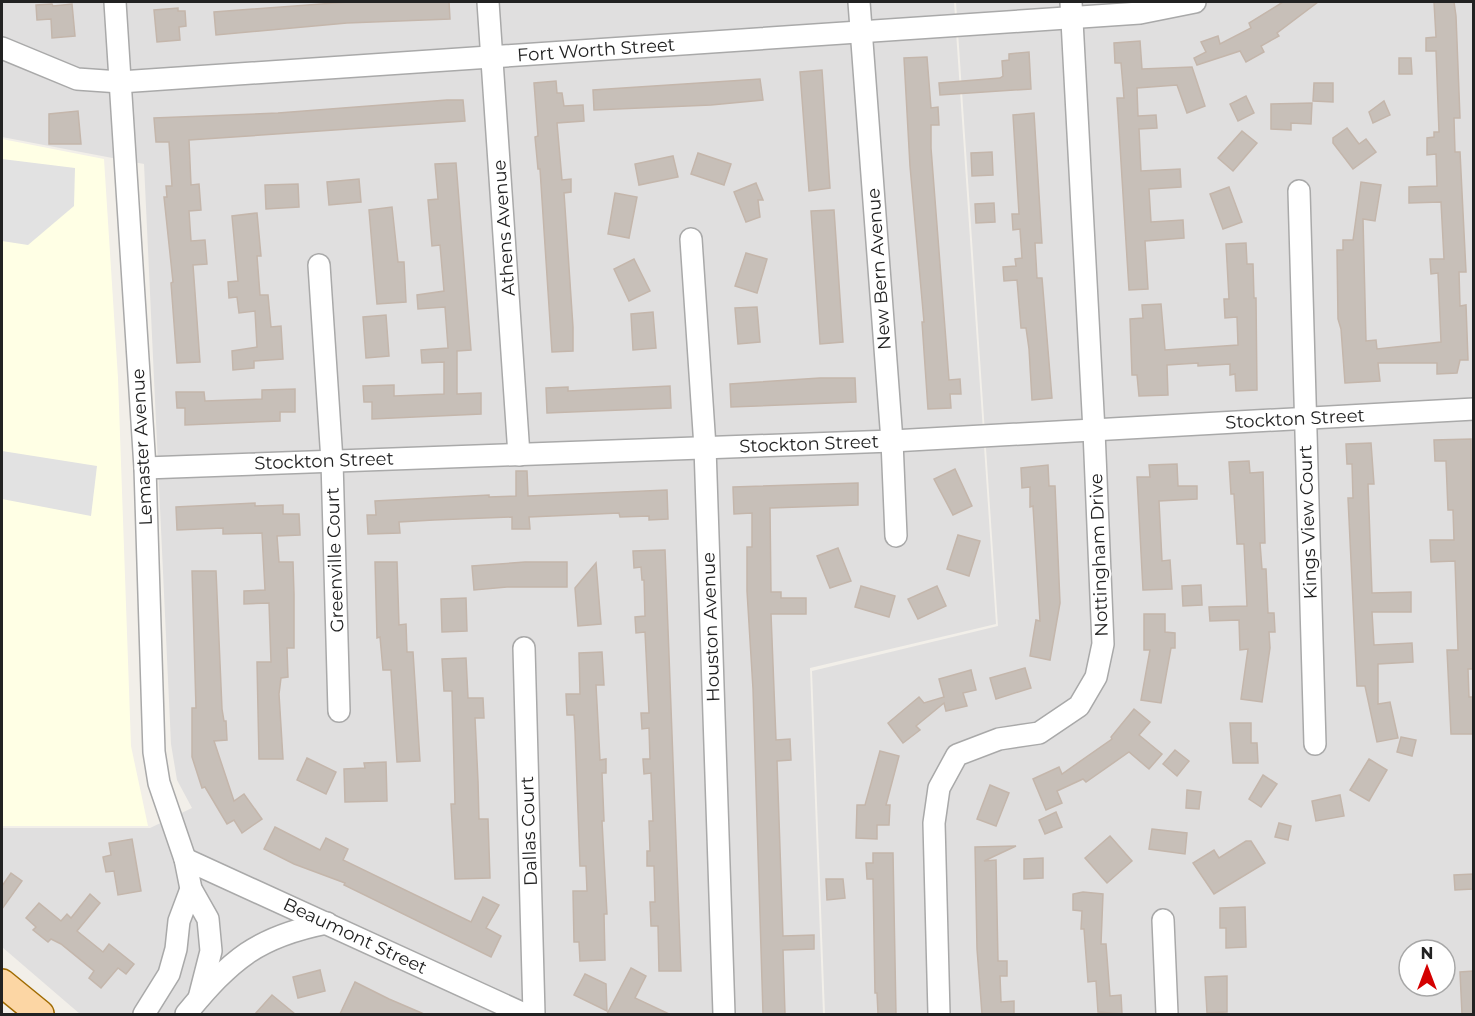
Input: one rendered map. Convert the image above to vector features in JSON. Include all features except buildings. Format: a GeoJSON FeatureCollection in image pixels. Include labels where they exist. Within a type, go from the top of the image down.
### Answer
{"type":"FeatureCollection","features":[{"type":"Feature","properties":{"kind":"main road"},"geometry":{"type":"LineString","coordinates":[[2,982],[40,1014]]}},
{"type":"Feature","properties":{"kind":"street","name":"Lemaster Avenue"},"geometry":{"type":"LineString","coordinates":[[115,2],[145,468],[154,752],[165,801],[185,859],[191,889],[208,919],[211,933],[208,969],[200,998]]}},
{"type":"Feature","properties":{"kind":"street","name":"Athens Avenue"},"geometry":{"type":"LineString","coordinates":[[488,2],[519,455]]}},
{"type":"Feature","properties":{"kind":"street","name":"New Bern Avenue"},"geometry":{"type":"LineString","coordinates":[[860,2],[892,441],[896,536]]}},
{"type":"Feature","properties":{"kind":"street","name":"Fort Worth Street"},"geometry":{"type":"LineString","coordinates":[[2,48],[77,79],[120,82],[862,32],[1072,9],[1140,13],[1195,2]]}},
{"type":"Feature","properties":{"kind":"street","name":"Nottingham Drive"},"geometry":{"type":"LineString","coordinates":[[939,1014],[934,823],[939,788],[957,756],[999,739],[1039,733],[1079,706],[1096,677],[1102,644],[1094,430],[1072,9]]}},
{"type":"Feature","properties":{"kind":"street","name":"Kings View Court"},"geometry":{"type":"LineString","coordinates":[[1299,191],[1315,744]]}},
{"type":"Feature","properties":{"kind":"street","name":"Houston Avenue"},"geometry":{"type":"LineString","coordinates":[[691,239],[705,447],[724,1014]]}},
{"type":"Feature","properties":{"kind":"street","name":"Greenville Court"},"geometry":{"type":"LineString","coordinates":[[319,265],[332,461],[339,711]]}},
{"type":"Feature","properties":{"kind":"street","name":"Stockton Street"},"geometry":{"type":"LineString","coordinates":[[145,468],[892,441],[1473,409]]}},
{"type":"Feature","properties":{"kind":"street","name":"Dallas Court"},"geometry":{"type":"LineString","coordinates":[[524,648],[534,1014]]}},
{"type":"Feature","properties":{"kind":"street","name":"Beaumont Street"},"geometry":{"type":"LineString","coordinates":[[185,859],[524,1014]]}},
{"type":"Feature","properties":{"kind":"street"},"geometry":{"type":"LineString","coordinates":[[144,1014],[169,974],[176,949],[179,921],[191,889]]}},
{"type":"Feature","properties":{"kind":"street"},"geometry":{"type":"LineString","coordinates":[[1163,920],[1167,1014]]}},
{"type":"Feature","properties":{"kind":"street","name":"Lemaster Avenue"},"geometry":{"type":"LineString","coordinates":[[186,1014],[228,967],[253,948],[283,934],[327,923]]}},
{"type":"Feature","properties":{"kind":"shaded area"},"geometry":{"type":"Polygon","coordinates":[[[2,2],[954,2],[996,624],[810,668],[823,1014],[80,1014],[2,947],[2,828],[150,828],[192,808],[177,780],[171,744],[144,164],[2,137],[2,2]]]}},
{"type":"Feature","properties":{"kind":"shaded area"},"geometry":{"type":"Polygon","coordinates":[[[956,2],[1473,2],[1473,1014],[825,1014],[812,671],[998,626],[956,2]]]}},
{"type":"Feature","properties":{"kind":"shaded area"},"geometry":{"type":"Polygon","coordinates":[[[2,139],[104,159],[118,378],[131,746],[148,826],[2,826],[2,139]]]}},
{"type":"Feature","properties":{"kind":"shaded area"},"geometry":{"type":"Polygon","coordinates":[[[2,159],[75,168],[74,206],[28,245],[2,241],[2,159]]]}},
{"type":"Feature","properties":{"kind":"shaded area"},"geometry":{"type":"Polygon","coordinates":[[[2,451],[97,466],[91,516],[2,499],[2,451]]]}}]}
